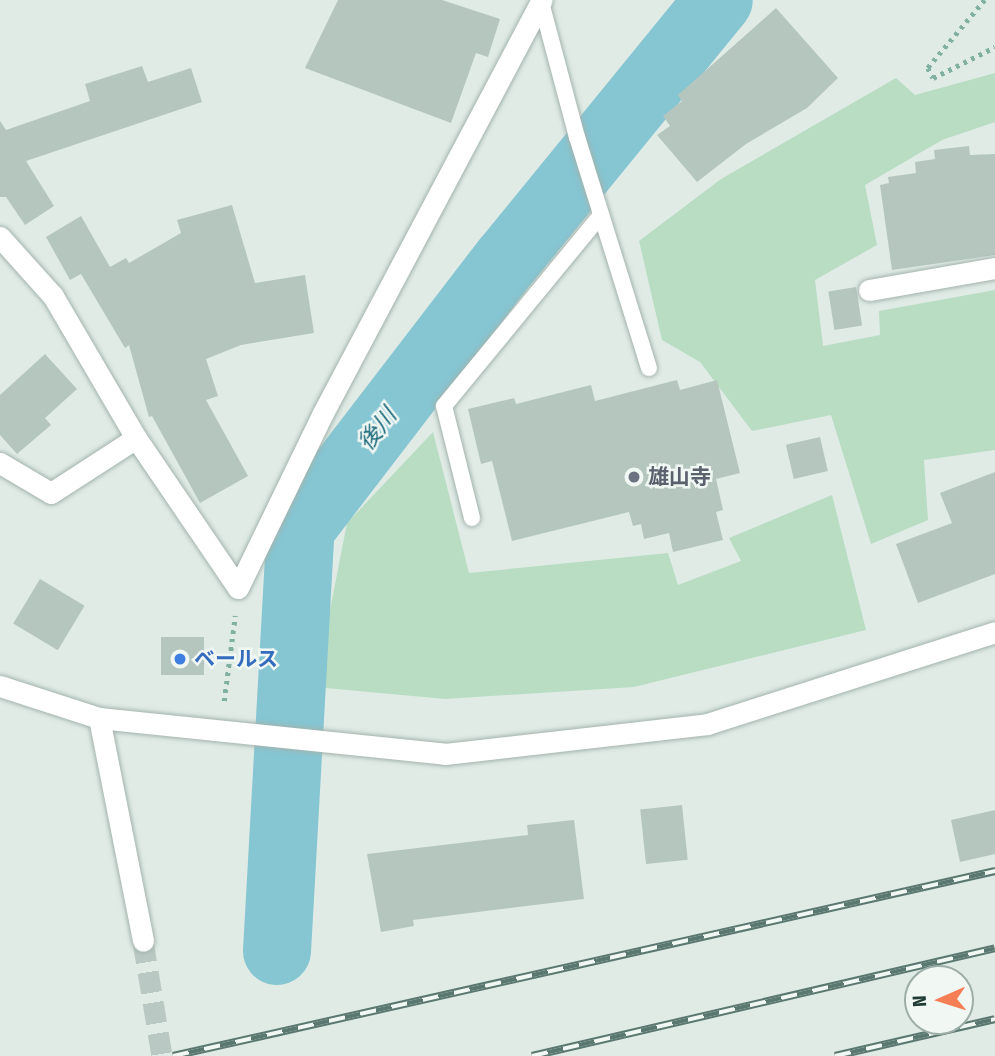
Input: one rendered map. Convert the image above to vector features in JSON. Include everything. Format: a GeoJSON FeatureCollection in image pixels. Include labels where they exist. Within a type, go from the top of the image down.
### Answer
{"type":"FeatureCollection","features":[{"type":"Feature","properties":{"kind":"street"},"geometry":{"type":"LineString","coordinates":[[0,237],[53,296],[136,438],[238,588],[323,413],[542,1]]}},
{"type":"Feature","properties":{"kind":"street"},"geometry":{"type":"LineString","coordinates":[[869,290],[995,268]]}},
{"type":"Feature","properties":{"kind":"street"},"geometry":{"type":"LineString","coordinates":[[0,463],[51,493],[136,438]]}},
{"type":"Feature","properties":{"kind":"street"},"geometry":{"type":"LineString","coordinates":[[0,686],[99,718],[444,754],[707,724],[995,632]]}},
{"type":"Feature","properties":{"kind":"street"},"geometry":{"type":"LineString","coordinates":[[99,718],[143,941]]}},
{"type":"Feature","properties":{"kind":"lane"},"geometry":{"type":"LineString","coordinates":[[542,1],[577,137],[649,368]]}},
{"type":"Feature","properties":{"kind":"lane"},"geometry":{"type":"LineString","coordinates":[[472,518],[443,406],[601,215]]}},
{"type":"Feature","properties":{"kind":"path"},"geometry":{"type":"LineString","coordinates":[[985,0],[928,68],[933,78],[995,47]]}},
{"type":"Feature","properties":{"kind":"path"},"geometry":{"type":"LineString","coordinates":[[220,731],[238,588]]}},
{"type":"Feature","properties":{"kind":"green space"},"geometry":{"type":"Polygon","coordinates":[[[995,73],[995,122],[942,140],[865,185],[877,245],[815,280],[823,346],[880,335],[879,311],[995,290],[995,450],[924,460],[928,520],[871,544],[831,415],[752,431],[700,362],[662,340],[639,241],[721,179],[896,78],[915,95],[995,73]]]}},
{"type":"Feature","properties":{"kind":"green space"},"geometry":{"type":"Polygon","coordinates":[[[433,432],[469,573],[668,553],[678,585],[741,561],[729,538],[832,495],[866,630],[634,687],[445,699],[315,687],[347,523],[433,432]]]}},
{"type":"Feature","properties":{"kind":"building"},"geometry":{"type":"Polygon","coordinates":[[[338,0],[442,0],[500,19],[488,57],[476,53],[451,123],[305,68],[338,0]]]}},
{"type":"Feature","properties":{"kind":"building"},"geometry":{"type":"Polygon","coordinates":[[[776,8],[838,78],[807,108],[746,144],[697,182],[657,135],[670,126],[663,116],[682,101],[678,95],[776,8]]]}},
{"type":"Feature","properties":{"kind":"building"},"geometry":{"type":"Polygon","coordinates":[[[142,66],[148,82],[191,68],[202,102],[26,161],[54,206],[25,225],[6,197],[0,197],[0,121],[6,130],[90,101],[85,84],[142,66]]]}},
{"type":"Feature","properties":{"kind":"building"},"geometry":{"type":"Polygon","coordinates":[[[969,146],[970,155],[995,154],[995,255],[892,270],[880,185],[889,183],[888,177],[916,173],[915,162],[935,159],[934,150],[969,146]]]}},
{"type":"Feature","properties":{"kind":"building"},"geometry":{"type":"Polygon","coordinates":[[[232,205],[255,283],[305,275],[314,333],[241,345],[206,359],[218,396],[206,400],[248,476],[200,503],[152,416],[149,417],[129,345],[125,348],[81,274],[70,280],[46,237],[81,216],[110,267],[126,258],[129,263],[181,233],[177,220],[232,205]]]}},
{"type":"Feature","properties":{"kind":"building"},"geometry":{"type":"Polygon","coordinates":[[[856,287],[862,326],[834,330],[828,291],[856,287]]]}},
{"type":"Feature","properties":{"kind":"building"},"geometry":{"type":"Polygon","coordinates":[[[45,354],[77,389],[45,418],[51,425],[17,454],[0,435],[0,395],[45,354]]]}},
{"type":"Feature","properties":{"kind":"building"},"geometry":{"type":"Polygon","coordinates":[[[677,380],[680,390],[717,380],[740,473],[716,479],[723,510],[716,512],[723,540],[673,552],[669,533],[644,539],[641,524],[633,526],[629,512],[512,541],[492,461],[481,464],[468,409],[514,398],[516,404],[591,385],[595,401],[677,380]]]}},
{"type":"Feature","properties":{"kind":"building"},"geometry":{"type":"Polygon","coordinates":[[[820,437],[828,471],[794,479],[786,445],[820,437]]]}},
{"type":"Feature","properties":{"kind":"building"},"geometry":{"type":"Polygon","coordinates":[[[995,472],[995,574],[918,603],[896,544],[952,523],[940,493],[995,472]]]}},
{"type":"Feature","properties":{"kind":"building"},"geometry":{"type":"Polygon","coordinates":[[[40,579],[85,606],[58,650],[13,624],[40,579]]]}},
{"type":"Feature","properties":{"kind":"building"},"geometry":{"type":"Polygon","coordinates":[[[161,637],[204,637],[204,675],[161,675],[161,637]]]}},
{"type":"Feature","properties":{"kind":"building"},"geometry":{"type":"Polygon","coordinates":[[[682,805],[688,860],[646,864],[640,809],[682,805]]]}},
{"type":"Feature","properties":{"kind":"building"},"geometry":{"type":"Polygon","coordinates":[[[995,810],[995,854],[960,862],[951,820],[995,810]]]}},
{"type":"Feature","properties":{"kind":"building"},"geometry":{"type":"Polygon","coordinates":[[[574,820],[584,899],[413,920],[414,926],[381,932],[367,854],[528,835],[527,825],[574,820]]]}},
{"type":"Feature","properties":{"kind":"waterway","name":"後川"},"geometry":{"type":"LineString","coordinates":[[277,951],[301,528],[507,260],[719,0]]}},
{"type":"Feature","properties":{"kind":"tunnel"},"geometry":{"type":"LineString","coordinates":[[143,941],[162,1056]]}},
{"type":"Feature","properties":{"kind":"railway"},"geometry":{"type":"LineString","coordinates":[[173,1056],[995,871]]}},
{"type":"Feature","properties":{"kind":"railway"},"geometry":{"type":"LineString","coordinates":[[532,1056],[995,948]]}},
{"type":"Feature","properties":{"kind":"railway"},"geometry":{"type":"LineString","coordinates":[[835,1056],[995,1019]]}},
{"type":"Feature","properties":{"kind":"place","name":"雄山寺"},"geometry":{"type":"Point","coordinates":[634,477]}},
{"type":"Feature","properties":{"kind":"place","name":"ベールス"},"geometry":{"type":"Point","coordinates":[180,659]}}]}
